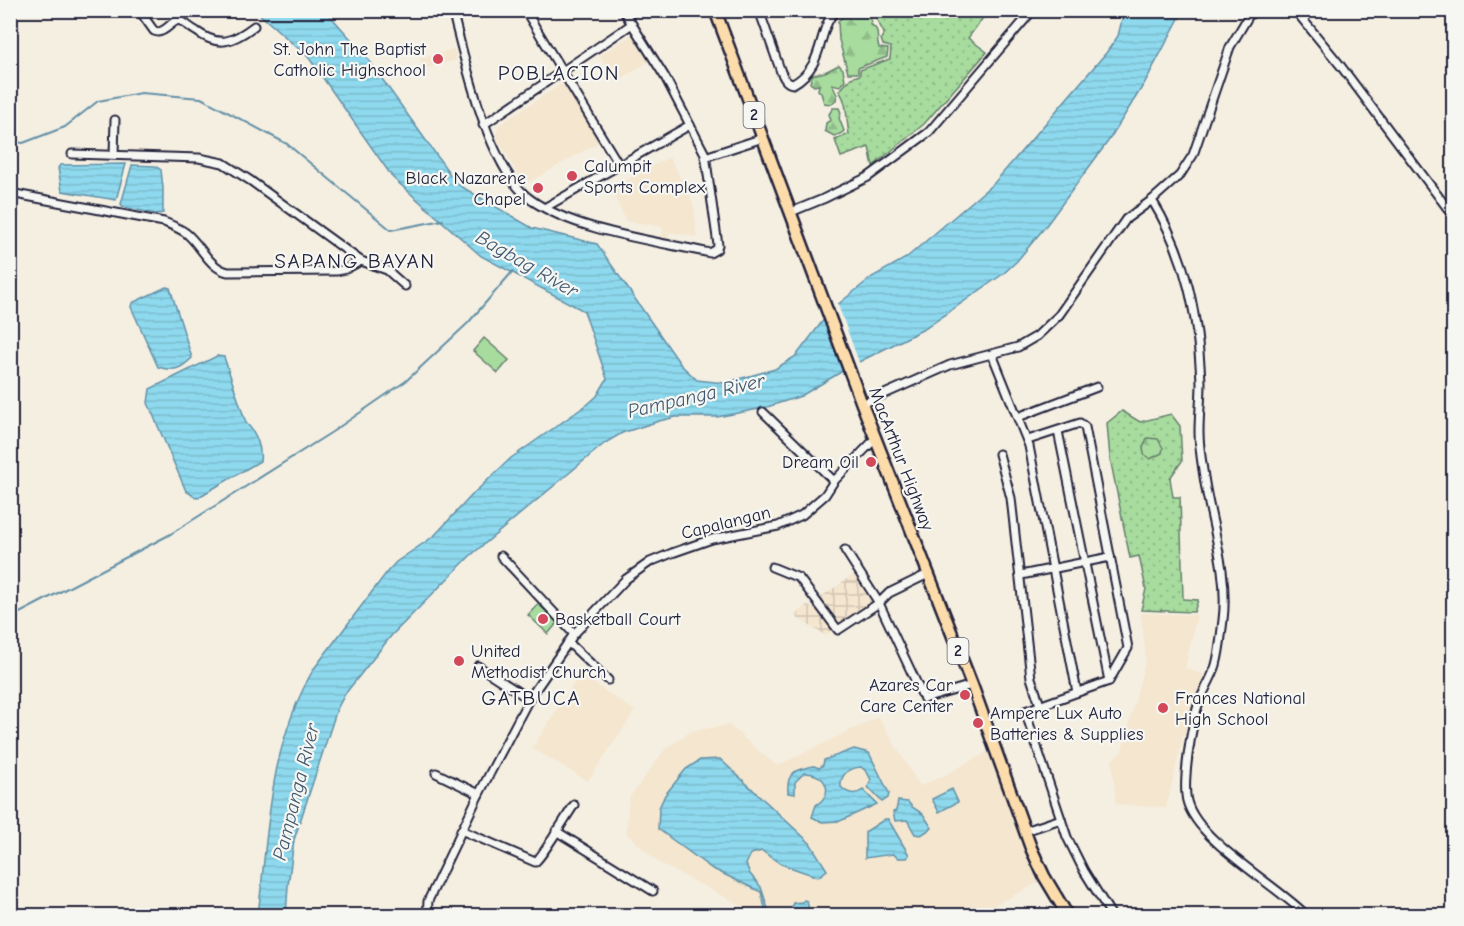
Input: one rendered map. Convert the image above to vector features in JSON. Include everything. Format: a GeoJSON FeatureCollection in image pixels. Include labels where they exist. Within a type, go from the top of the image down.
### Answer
{"type":"FeatureCollection","features":[{"type":"Feature","properties":{"kind":"highway","name":"MacArthur Highway"},"geometry":{"type":"LineString","coordinates":[[715,10],[862,404],[972,685],[1025,831],[1044,876],[1068,915]]}},
{"type":"Feature","properties":{"kind":"street"},"geometry":{"type":"LineString","coordinates":[[139,10],[154,31],[158,33],[180,20],[198,33],[218,41],[229,42],[254,26]]}},
{"type":"Feature","properties":{"kind":"street"},"geometry":{"type":"LineString","coordinates":[[452,10],[483,125],[510,177],[530,199],[567,219],[638,238],[710,253],[717,249],[718,245],[705,157],[665,77],[623,10]]}},
{"type":"Feature","properties":{"kind":"street"},"geometry":{"type":"LineString","coordinates":[[525,10],[619,165]]}},
{"type":"Feature","properties":{"kind":"street"},"geometry":{"type":"LineString","coordinates":[[759,10],[784,79],[794,84],[815,62],[828,22],[837,10]]}},
{"type":"Feature","properties":{"kind":"street"},"geometry":{"type":"LineString","coordinates":[[792,215],[868,177],[929,132],[1033,10]]}},
{"type":"Feature","properties":{"kind":"street"},"geometry":{"type":"LineString","coordinates":[[862,404],[950,365],[1018,347],[1037,336],[1059,315],[1126,219],[1180,175],[1193,156],[1230,48],[1254,10]]}},
{"type":"Feature","properties":{"kind":"street"},"geometry":{"type":"LineString","coordinates":[[1295,10],[1340,64],[1454,217]]}},
{"type":"Feature","properties":{"kind":"street"},"geometry":{"type":"LineString","coordinates":[[483,125],[632,24]]}},
{"type":"Feature","properties":{"kind":"street"},"geometry":{"type":"LineString","coordinates":[[114,155],[115,120]]}},
{"type":"Feature","properties":{"kind":"street"},"geometry":{"type":"LineString","coordinates":[[546,207],[690,125]]}},
{"type":"Feature","properties":{"kind":"street"},"geometry":{"type":"LineString","coordinates":[[705,157],[763,138]]}},
{"type":"Feature","properties":{"kind":"street"},"geometry":{"type":"LineString","coordinates":[[72,154],[199,158],[223,163],[361,261],[387,270],[405,286]]}},
{"type":"Feature","properties":{"kind":"street"},"geometry":{"type":"LineString","coordinates":[[10,193],[164,222],[185,232],[215,268],[228,272],[337,271],[361,261]]}},
{"type":"Feature","properties":{"kind":"street"},"geometry":{"type":"LineString","coordinates":[[1152,200],[1168,226],[1184,266],[1196,326],[1201,381],[1199,432],[1201,455],[1225,587],[1224,617],[1216,665],[1199,703],[1186,766],[1187,802],[1197,820],[1212,837],[1307,915]]}},
{"type":"Feature","properties":{"kind":"street"},"geometry":{"type":"LineString","coordinates":[[992,354],[1028,440],[1077,692]]}},
{"type":"Feature","properties":{"kind":"street"},"geometry":{"type":"LineString","coordinates":[[1018,417],[1096,387]]}},
{"type":"Feature","properties":{"kind":"street"},"geometry":{"type":"LineString","coordinates":[[763,412],[834,481]]}},
{"type":"Feature","properties":{"kind":"street"},"geometry":{"type":"LineString","coordinates":[[1028,440],[1080,423],[1085,427],[1128,648],[1108,681],[1025,711],[1067,837],[1084,871],[1112,915]]}},
{"type":"Feature","properties":{"kind":"street"},"geometry":{"type":"LineString","coordinates":[[1058,431],[1108,681]]}},
{"type":"Feature","properties":{"kind":"street","name":"Capalangan"},"geometry":{"type":"LineString","coordinates":[[427,915],[428,901],[479,794],[529,699],[574,634],[626,579],[650,562],[712,539],[778,526],[802,515],[825,495],[834,481],[876,438]]}},
{"type":"Feature","properties":{"kind":"street"},"geometry":{"type":"LineString","coordinates":[[999,454],[1011,498],[1031,678],[1040,705]]}},
{"type":"Feature","properties":{"kind":"street"},"geometry":{"type":"LineString","coordinates":[[845,550],[879,603],[924,699],[972,685]]}},
{"type":"Feature","properties":{"kind":"street"},"geometry":{"type":"LineString","coordinates":[[501,556],[574,634]]}},
{"type":"Feature","properties":{"kind":"street"},"geometry":{"type":"LineString","coordinates":[[1021,574],[1110,557]]}},
{"type":"Feature","properties":{"kind":"street"},"geometry":{"type":"LineString","coordinates":[[772,567],[799,578],[838,630],[879,603],[889,593],[928,574]]}},
{"type":"Feature","properties":{"kind":"street"},"geometry":{"type":"LineString","coordinates":[[568,642],[608,680]]}},
{"type":"Feature","properties":{"kind":"street"},"geometry":{"type":"LineString","coordinates":[[478,666],[529,699]]}},
{"type":"Feature","properties":{"kind":"street"},"geometry":{"type":"LineString","coordinates":[[436,773],[479,794]]}},
{"type":"Feature","properties":{"kind":"street"},"geometry":{"type":"LineString","coordinates":[[461,831],[535,862],[541,858],[574,805]]}},
{"type":"Feature","properties":{"kind":"street"},"geometry":{"type":"LineString","coordinates":[[1025,831],[1061,819]]}},
{"type":"Feature","properties":{"kind":"street"},"geometry":{"type":"LineString","coordinates":[[556,831],[653,891]]}},
{"type":"Feature","properties":{"kind":"shaded area"},"geometry":{"type":"Polygon","coordinates":[[[633,34],[649,61],[616,82],[599,56],[633,34]]]}},
{"type":"Feature","properties":{"kind":"shaded area","name":"St. John The Baptist Catholic Highschool"},"geometry":{"type":"Polygon","coordinates":[[[454,49],[456,60],[423,69],[420,59],[454,49]]]}},
{"type":"Feature","properties":{"kind":"shaded area"},"geometry":{"type":"Polygon","coordinates":[[[564,82],[601,141],[524,185],[496,136],[499,125],[564,82]]]}},
{"type":"Feature","properties":{"kind":"shaded area"},"geometry":{"type":"Polygon","coordinates":[[[669,157],[694,207],[697,237],[670,232],[668,240],[661,238],[663,227],[626,221],[611,189],[669,157]]]}},
{"type":"Feature","properties":{"kind":"shaded area"},"geometry":{"type":"Polygon","coordinates":[[[854,574],[874,607],[838,629],[818,599],[854,574]]]}},
{"type":"Feature","properties":{"kind":"shaded area"},"geometry":{"type":"Polygon","coordinates":[[[807,605],[814,609],[817,605],[834,630],[826,636],[794,616],[807,605]]]}},
{"type":"Feature","properties":{"kind":"shaded area","name":"Frances National High School"},"geometry":{"type":"Polygon","coordinates":[[[1141,613],[1197,615],[1185,668],[1205,675],[1182,741],[1166,808],[1116,804],[1112,760],[1122,751],[1146,658],[1141,613]]]}},
{"type":"Feature","properties":{"kind":"shaded area"},"geometry":{"type":"Polygon","coordinates":[[[580,674],[635,711],[588,781],[532,748],[580,674]]]}},
{"type":"Feature","properties":{"kind":"shaded area"},"geometry":{"type":"Polygon","coordinates":[[[878,717],[920,786],[991,750],[1041,881],[976,915],[737,915],[742,906],[659,863],[626,833],[629,798],[666,748],[692,731],[729,725],[777,766],[878,717]]]}},
{"type":"Feature","properties":{"kind":"green space"},"geometry":{"type":"Polygon","coordinates":[[[859,10],[868,14],[872,22],[870,24],[877,32],[879,48],[888,49],[887,57],[858,68],[858,73],[848,73],[839,40],[838,21],[846,14],[859,10]]]}},
{"type":"Feature","properties":{"kind":"green space"},"geometry":{"type":"Polygon","coordinates":[[[872,11],[988,11],[968,38],[987,52],[924,124],[873,166],[869,147],[841,157],[835,140],[849,134],[845,105],[839,91],[851,78],[860,75],[860,70],[890,59],[891,47],[883,45],[881,39],[884,33],[872,11]]]}},
{"type":"Feature","properties":{"kind":"green space"},"geometry":{"type":"Polygon","coordinates":[[[839,65],[843,69],[845,80],[840,86],[832,84],[837,95],[836,100],[831,104],[824,103],[818,90],[819,85],[814,86],[810,83],[812,75],[839,65]]]}},
{"type":"Feature","properties":{"kind":"green space"},"geometry":{"type":"Polygon","coordinates":[[[833,108],[839,108],[841,113],[839,118],[844,131],[834,136],[825,131],[826,123],[831,120],[829,114],[833,108]]]}},
{"type":"Feature","properties":{"kind":"green space"},"geometry":{"type":"Polygon","coordinates":[[[484,338],[509,360],[498,373],[473,351],[484,338]]]}},
{"type":"Feature","properties":{"kind":"green space"},"geometry":{"type":"Polygon","coordinates":[[[1122,411],[1140,422],[1171,414],[1180,426],[1182,461],[1170,478],[1173,497],[1180,497],[1183,599],[1198,600],[1194,612],[1141,610],[1146,589],[1139,556],[1130,558],[1110,458],[1107,423],[1122,411]]]}},
{"type":"Feature","properties":{"kind":"green space"},"geometry":{"type":"Polygon","coordinates":[[[1147,438],[1158,439],[1163,448],[1162,453],[1150,459],[1144,454],[1143,448],[1147,438]]]}},
{"type":"Feature","properties":{"kind":"green space","name":"Basketball Court"},"geometry":{"type":"Polygon","coordinates":[[[538,604],[558,622],[548,634],[528,615],[538,604]]]}},
{"type":"Feature","properties":{"kind":"water"},"geometry":{"type":"Polygon","coordinates":[[[256,11],[326,11],[365,55],[457,184],[532,228],[597,244],[681,365],[697,380],[724,383],[775,369],[796,356],[831,310],[872,277],[906,258],[995,182],[1106,53],[1118,36],[1124,11],[1183,11],[1144,84],[1109,140],[1045,227],[1003,274],[926,328],[851,366],[801,396],[764,408],[717,417],[676,417],[622,433],[605,443],[470,556],[391,636],[345,694],[337,709],[294,840],[286,916],[258,915],[268,820],[279,759],[287,730],[298,700],[313,670],[396,562],[434,536],[511,458],[588,404],[597,396],[607,379],[584,311],[481,256],[393,178],[309,58],[256,11]]]}},
{"type":"Feature","properties":{"kind":"water"},"geometry":{"type":"Polygon","coordinates":[[[126,164],[116,200],[62,191],[58,168],[60,165],[126,164]]]}},
{"type":"Feature","properties":{"kind":"water"},"geometry":{"type":"Polygon","coordinates":[[[132,165],[155,166],[161,170],[163,213],[156,214],[123,207],[121,204],[132,165]]]}},
{"type":"Feature","properties":{"kind":"water"},"geometry":{"type":"Polygon","coordinates":[[[166,287],[170,288],[192,358],[181,367],[173,369],[158,367],[131,307],[132,303],[166,287]]]}},
{"type":"Feature","properties":{"kind":"water"},"geometry":{"type":"Polygon","coordinates":[[[217,356],[224,357],[246,423],[258,440],[260,461],[197,498],[186,491],[148,403],[150,389],[217,356]]]}},
{"type":"Feature","properties":{"kind":"water"},"geometry":{"type":"Polygon","coordinates":[[[854,749],[869,753],[889,793],[888,798],[882,802],[868,787],[871,780],[861,767],[849,770],[842,779],[841,787],[852,793],[863,790],[877,804],[840,821],[822,822],[812,817],[816,805],[826,795],[825,784],[818,776],[804,773],[795,782],[795,794],[788,793],[791,776],[797,770],[814,766],[819,768],[823,765],[824,760],[854,749]]]}},
{"type":"Feature","properties":{"kind":"water"},"geometry":{"type":"Polygon","coordinates":[[[720,759],[810,843],[827,870],[818,877],[781,864],[762,851],[751,854],[746,864],[750,874],[761,887],[769,912],[767,915],[762,915],[765,908],[761,892],[711,868],[658,829],[659,808],[665,795],[686,769],[700,760],[720,759]]]}},
{"type":"Feature","properties":{"kind":"water"},"geometry":{"type":"Polygon","coordinates":[[[952,789],[958,802],[939,812],[932,799],[952,789]]]}},
{"type":"Feature","properties":{"kind":"water"},"geometry":{"type":"Polygon","coordinates":[[[898,801],[908,802],[923,814],[932,828],[921,835],[915,834],[907,820],[895,821],[893,812],[896,811],[898,801]]]}},
{"type":"Feature","properties":{"kind":"water"},"geometry":{"type":"Polygon","coordinates":[[[888,819],[909,855],[907,858],[898,858],[893,854],[865,858],[865,832],[888,819]]]}},
{"type":"Feature","properties":{"kind":"water"},"geometry":{"type":"Polygon","coordinates":[[[807,901],[809,910],[816,915],[793,915],[790,912],[793,903],[807,901]]]}},
{"type":"Feature","properties":{"kind":"pier"},"geometry":{"type":"Polygon","coordinates":[[[837,302],[860,365],[845,374],[823,316],[837,302]]]}},
{"type":"Feature","properties":{"kind":"waterway"},"geometry":{"type":"LineString","coordinates":[[10,141],[23,143],[65,127],[98,101],[141,93],[201,98],[287,144],[391,230],[443,220]]}},
{"type":"Feature","properties":{"kind":"waterway","name":"Bagbag River"},"geometry":{"type":"LineString","coordinates":[[10,618],[169,535],[332,432],[406,381],[468,323],[513,271]]}},
{"type":"Feature","properties":{"kind":"place","name":"St. John The Baptist Catholic Highschool"},"geometry":{"type":"Point","coordinates":[438,59]}},
{"type":"Feature","properties":{"kind":"place","name":"Calumpit Sports Complex"},"geometry":{"type":"Point","coordinates":[572,176]}},
{"type":"Feature","properties":{"kind":"place","name":"Black Nazarene Chapel"},"geometry":{"type":"Point","coordinates":[538,188]}},
{"type":"Feature","properties":{"kind":"place","name":"Dream Oil"},"geometry":{"type":"Point","coordinates":[871,462]}},
{"type":"Feature","properties":{"kind":"place","name":"Basketball Court"},"geometry":{"type":"Point","coordinates":[543,619]}},
{"type":"Feature","properties":{"kind":"place","name":"United Methodist Church"},"geometry":{"type":"Point","coordinates":[459,661]}},
{"type":"Feature","properties":{"kind":"place","name":"Azares Car Care Center"},"geometry":{"type":"Point","coordinates":[965,695]}},
{"type":"Feature","properties":{"kind":"place","name":"Frances National High School"},"geometry":{"type":"Point","coordinates":[1163,708]}},
{"type":"Feature","properties":{"kind":"place","name":"Ampere Lux Auto Batteries & Supplies"},"geometry":{"type":"Point","coordinates":[978,723]}},
{"type":"Feature","properties":{"kind":"district","name":"POBLACION"},"geometry":{"type":"Point","coordinates":[559,73]}},
{"type":"Feature","properties":{"kind":"district","name":"SAPANG BAYAN"},"geometry":{"type":"Point","coordinates":[355,261]}},
{"type":"Feature","properties":{"kind":"district","name":"GATBUCA"},"geometry":{"type":"Point","coordinates":[531,698]}},
{"type":"Feature","properties":{"kind":"water label","name":"Pampanga River"},"geometry":{"type":"Point","coordinates":[696,396]}},
{"type":"Feature","properties":{"kind":"water label","name":"Pampanga River"},"geometry":{"type":"Point","coordinates":[296,792]}}]}
